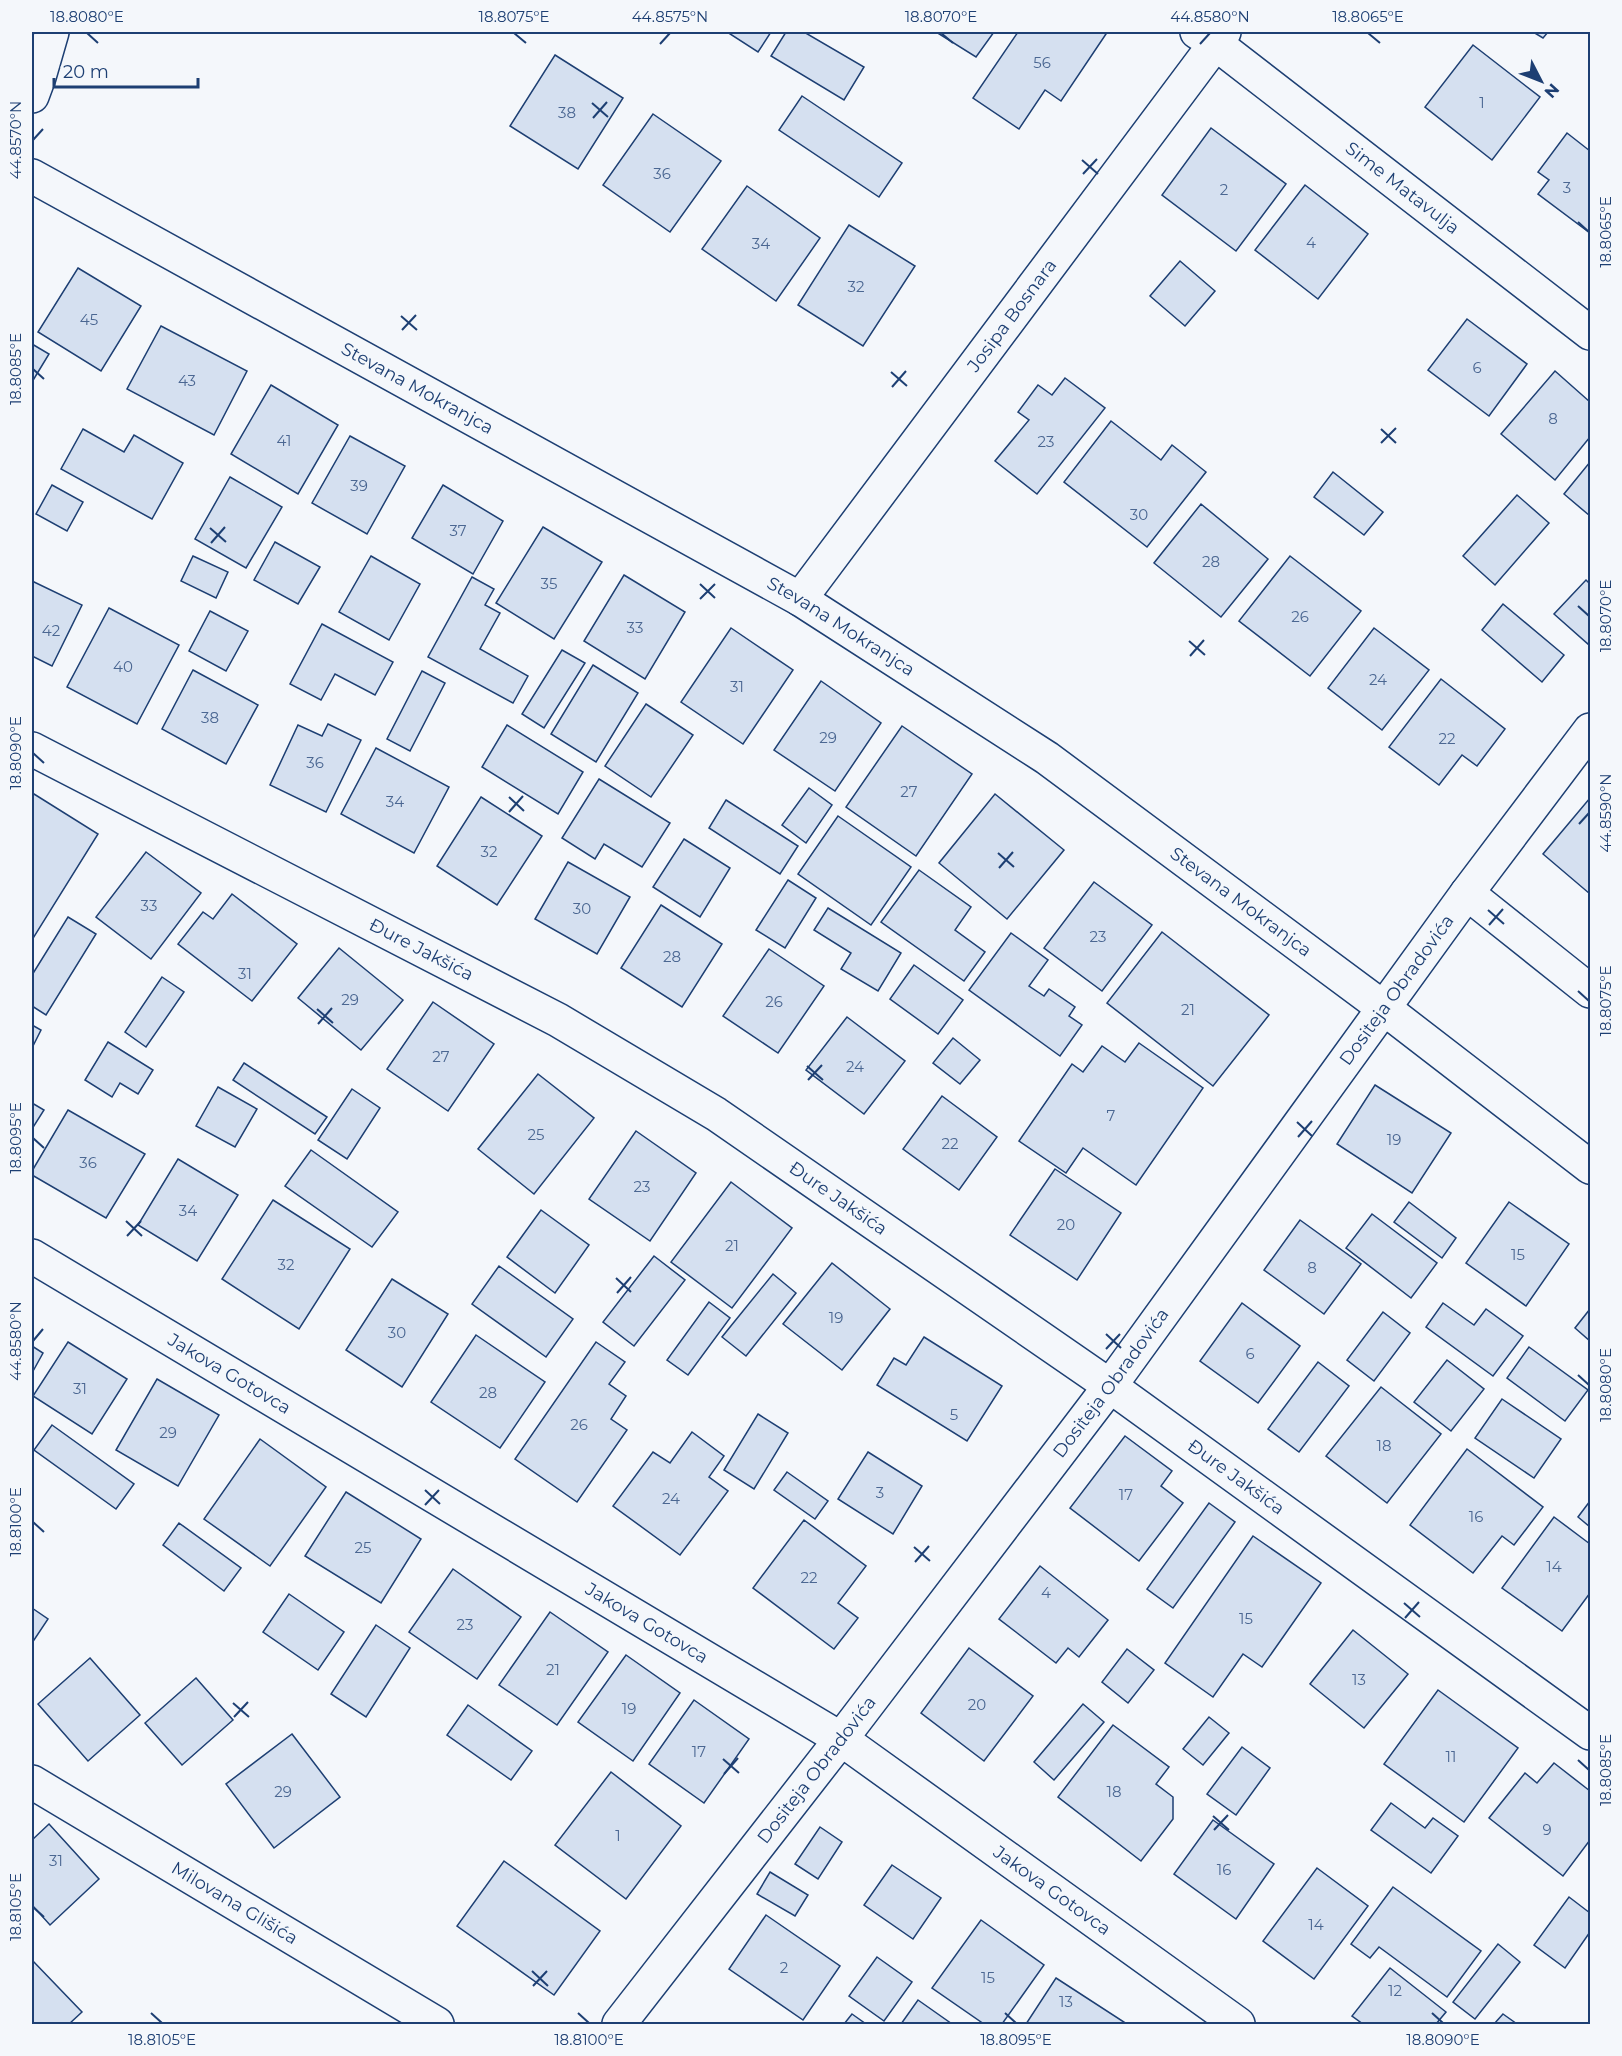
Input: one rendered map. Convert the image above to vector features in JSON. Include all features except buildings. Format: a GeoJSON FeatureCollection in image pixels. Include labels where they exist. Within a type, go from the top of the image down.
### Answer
{"type":"FeatureCollection","features":[{"type":"Feature","properties":{"kind":"street"},"geometry":{"type":"LineString","coordinates":[[32,96],[52,32]]}},
{"type":"Feature","properties":{"kind":"street","name":"Sime Matavulja"},"geometry":{"type":"LineString","coordinates":[[1212,35],[1590,333]]}},
{"type":"Feature","properties":{"kind":"street","name":"Josipa Bosnara"},"geometry":{"type":"LineString","coordinates":[[800,599],[1212,35]]}},
{"type":"Feature","properties":{"kind":"street","name":"Stevana Mokranjca"},"geometry":{"type":"LineString","coordinates":[[32,176],[800,599],[1047,758],[1385,1009],[1590,1167]]}},
{"type":"Feature","properties":{"kind":"street","name":"Dositeja Obradovića"},"geometry":{"type":"LineString","coordinates":[[619,2025],[1110,1386],[1467,893],[1590,730]]}},
{"type":"Feature","properties":{"kind":"street","name":"Đure Jakšića"},"geometry":{"type":"LineString","coordinates":[[32,749],[558,1020],[716,1114],[1110,1386],[1590,1733]]}},
{"type":"Feature","properties":{"kind":"street"},"geometry":{"type":"LineString","coordinates":[[1467,893],[1590,991]]}},
{"type":"Feature","properties":{"kind":"street","name":"Jakova Gotovca"},"geometry":{"type":"LineString","coordinates":[[32,1256],[841,1739],[1238,2025]]}},
{"type":"Feature","properties":{"kind":"street","name":"Milovana Glišića"},"geometry":{"type":"LineString","coordinates":[[32,1782],[436,2025]]}}]}
